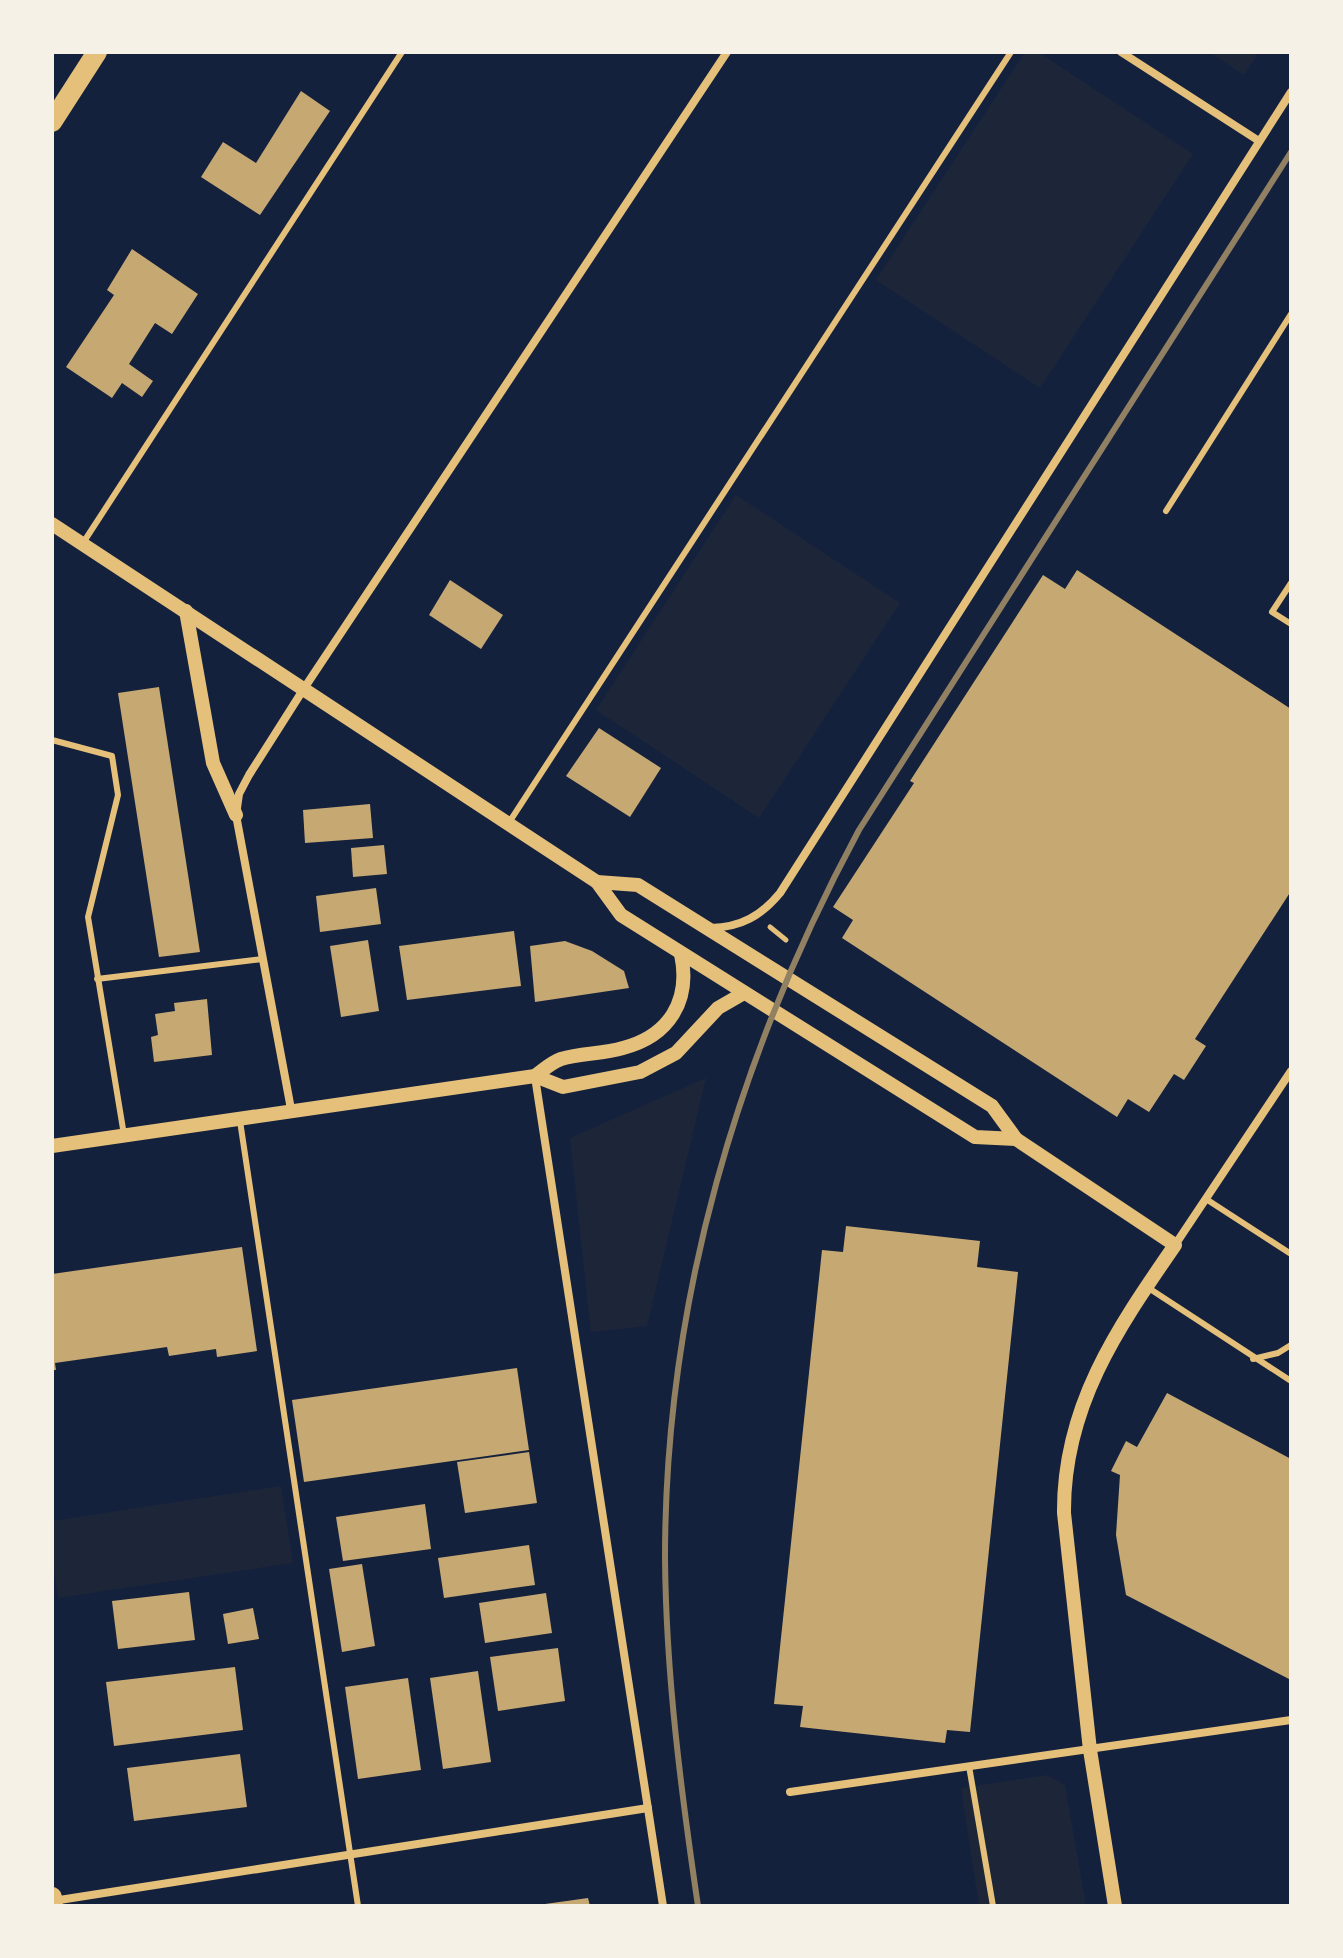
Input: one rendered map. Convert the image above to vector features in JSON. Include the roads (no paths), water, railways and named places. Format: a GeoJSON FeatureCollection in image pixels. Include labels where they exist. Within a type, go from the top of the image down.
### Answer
{"type":"FeatureCollection","features":[{"type":"Feature","properties":{"kind":"main road"},"geometry":{"type":"LineString","coordinates":[[52,122],[97,52]]}},
{"type":"Feature","properties":{"kind":"street"},"geometry":{"type":"LineString","coordinates":[[236,815],[239,794],[249,775],[303,690],[727,52]]}},
{"type":"Feature","properties":{"kind":"street"},"geometry":{"type":"LineString","coordinates":[[1121,52],[1259,141]]}},
{"type":"Feature","properties":{"kind":"street"},"geometry":{"type":"LineString","coordinates":[[707,928],[742,924],[756,917],[780,893],[1291,92]]}},
{"type":"Feature","properties":{"kind":"street"},"geometry":{"type":"LineString","coordinates":[[52,524],[597,882],[621,915],[681,954],[975,1137],[1016,1139]]}},
{"type":"Feature","properties":{"kind":"street"},"geometry":{"type":"LineString","coordinates":[[186,611],[213,763],[236,815],[291,1109]]}},
{"type":"Feature","properties":{"kind":"street"},"geometry":{"type":"LineString","coordinates":[[597,882],[638,885],[992,1106],[1016,1139],[1175,1245]]}},
{"type":"Feature","properties":{"kind":"street"},"geometry":{"type":"LineString","coordinates":[[52,1146],[535,1076],[559,1059],[623,1048],[649,1038],[665,1027],[680,1005],[684,992],[681,954]]}},
{"type":"Feature","properties":{"kind":"street"},"geometry":{"type":"LineString","coordinates":[[535,1076],[563,1087],[640,1072],[676,1053],[718,1008],[744,993]]}},
{"type":"Feature","properties":{"kind":"street"},"geometry":{"type":"LineString","coordinates":[[1115,1906],[1090,1750],[1064,1513],[1063,1479],[1069,1445],[1088,1389],[1106,1351],[1291,1071]]}},
{"type":"Feature","properties":{"kind":"street"},"geometry":{"type":"LineString","coordinates":[[535,1076],[663,1906]]}},
{"type":"Feature","properties":{"kind":"street"},"geometry":{"type":"LineString","coordinates":[[790,1792],[1291,1720]]}},
{"type":"Feature","properties":{"kind":"street"},"geometry":{"type":"LineString","coordinates":[[52,1901],[648,1808]]}},
{"type":"Feature","properties":{"kind":"lane"},"geometry":{"type":"LineString","coordinates":[[83,543],[402,52]]}},
{"type":"Feature","properties":{"kind":"lane"},"geometry":{"type":"LineString","coordinates":[[508,824],[1011,52]]}},
{"type":"Feature","properties":{"kind":"lane"},"geometry":{"type":"LineString","coordinates":[[1166,511],[1291,314]]}},
{"type":"Feature","properties":{"kind":"lane"},"geometry":{"type":"LineString","coordinates":[[1291,583],[1272,612],[1291,624]]}},
{"type":"Feature","properties":{"kind":"lane"},"geometry":{"type":"LineString","coordinates":[[52,740],[112,756],[118,795],[88,917],[124,1135]]}},
{"type":"Feature","properties":{"kind":"lane"},"geometry":{"type":"LineString","coordinates":[[97,979],[263,959]]}},
{"type":"Feature","properties":{"kind":"lane"},"geometry":{"type":"LineString","coordinates":[[239,1118],[358,1906]]}},
{"type":"Feature","properties":{"kind":"lane"},"geometry":{"type":"LineString","coordinates":[[1206,1199],[1291,1254]]}},
{"type":"Feature","properties":{"kind":"lane"},"geometry":{"type":"LineString","coordinates":[[1147,1287],[1291,1381]]}},
{"type":"Feature","properties":{"kind":"lane"},"geometry":{"type":"LineString","coordinates":[[1253,1359],[1278,1353],[1291,1345]]}},
{"type":"Feature","properties":{"kind":"lane"},"geometry":{"type":"LineString","coordinates":[[969,1766],[993,1906]]}},
{"type":"Feature","properties":{"kind":"railway"},"geometry":{"type":"LineString","coordinates":[[698,1906],[680,1776],[668,1646],[665,1558],[668,1462],[678,1367],[694,1274],[744,1091],[816,915],[859,830],[1291,152]]}}]}
